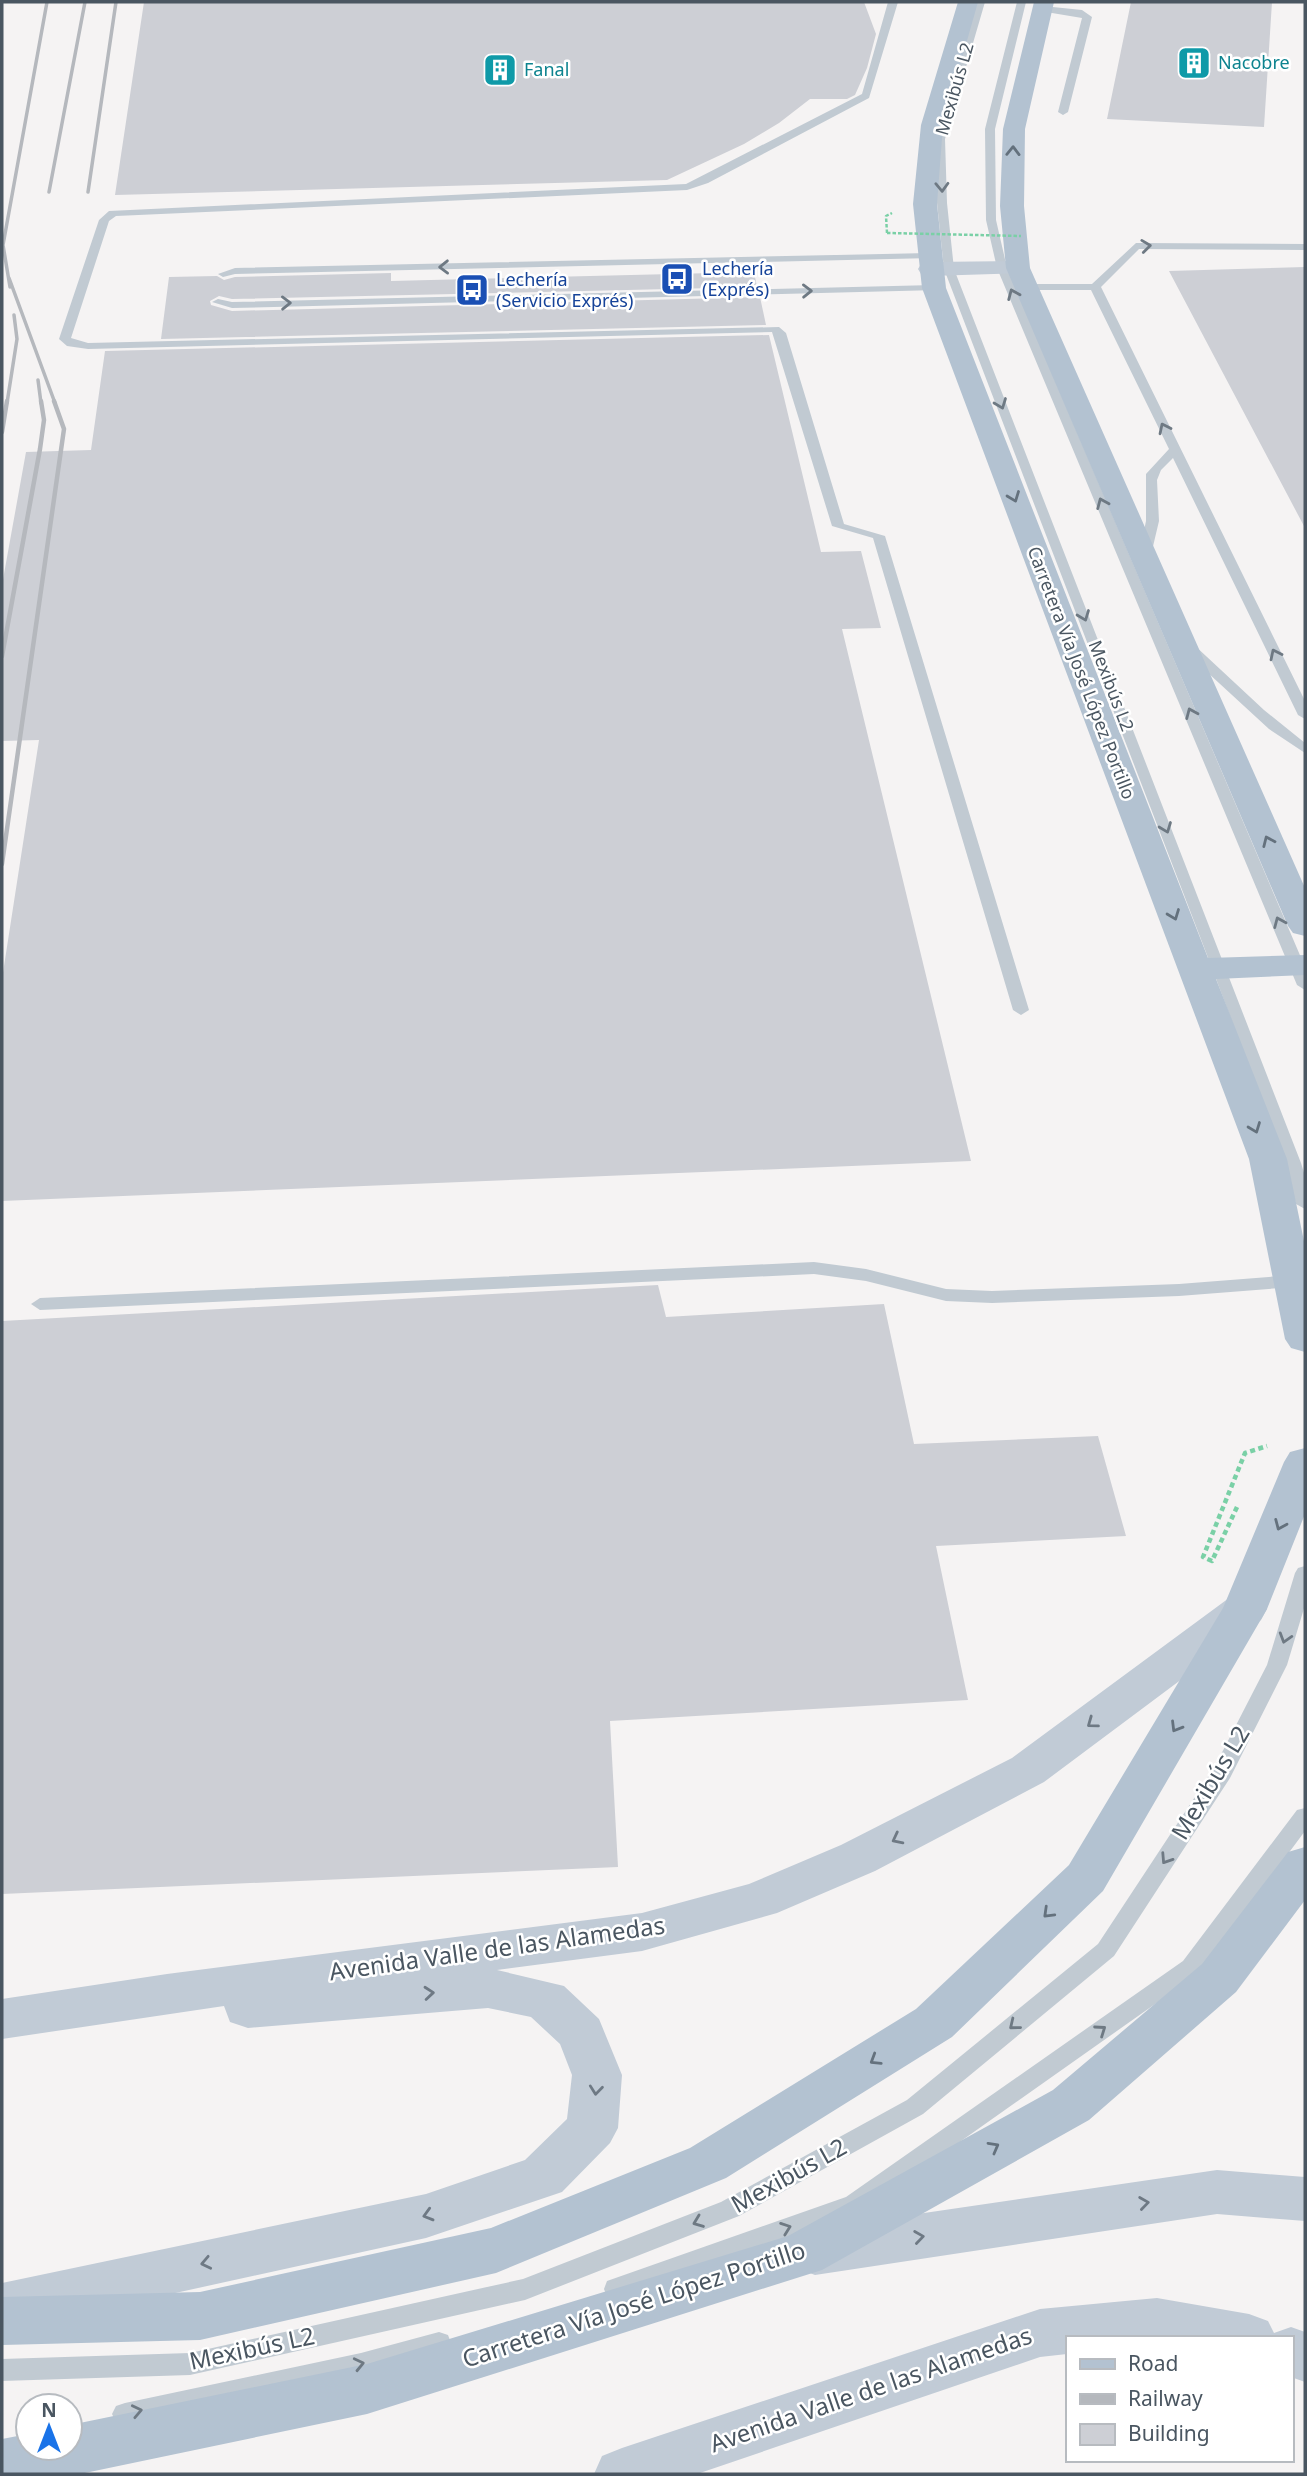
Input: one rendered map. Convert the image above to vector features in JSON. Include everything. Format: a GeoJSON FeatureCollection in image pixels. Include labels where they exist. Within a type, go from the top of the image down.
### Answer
{"type":"FeatureCollection","features":[{"type":"Feature","properties":{"kind":"main road","name":"Carretera Vía José López Portillo"},"geometry":{"type":"LineString","coordinates":[[968,2],[932,125],[925,204],[936,271],[1208,968],[1268,1159],[1305,1339]]}},
{"type":"Feature","properties":{"kind":"main road"},"geometry":{"type":"LineString","coordinates":[[1036,4],[1014,128],[1012,206],[1015,274],[1305,926]]}},
{"type":"Feature","properties":{"kind":"main road"},"geometry":{"type":"LineString","coordinates":[[936,271],[1015,274]]}},
{"type":"Feature","properties":{"kind":"main road"},"geometry":{"type":"LineString","coordinates":[[1208,968],[1303,972]]}},
{"type":"Feature","properties":{"kind":"main road"},"geometry":{"type":"LineString","coordinates":[[2,2321],[200,2316],[496,2250],[708,2163],[934,2023],[1086,1878],[1245,1609],[1305,1462]]}},
{"type":"Feature","properties":{"kind":"main road","name":"Avenida Valle de las Alamedas"},"geometry":{"type":"LineString","coordinates":[[2,2019],[167,1994],[642,1932],[760,1900],[859,1858],[1028,1770],[1245,1609]]}},
{"type":"Feature","properties":{"kind":"main road","name":"Carretera Vía José López Portillo"},"geometry":{"type":"LineString","coordinates":[[2,2465],[367,2389],[803,2254],[1071,2105],[1219,1978],[1305,1864]]}},
{"type":"Feature","properties":{"kind":"main road"},"geometry":{"type":"LineString","coordinates":[[2,2307],[426,2216],[543,2176],[592,2128],[597,2075],[581,2033],[546,2000],[488,1988],[249,2008],[167,1994]]}},
{"type":"Feature","properties":{"kind":"main road"},"geometry":{"type":"LineString","coordinates":[[803,2254],[1217,2192],[1305,2199]]}},
{"type":"Feature","properties":{"kind":"main road","name":"Avenida Valle de las Alamedas"},"geometry":{"type":"LineString","coordinates":[[621,2474],[1040,2333],[1157,2322],[1238,2336]]}},
{"type":"Feature","properties":{"kind":"lane"},"geometry":{"type":"LineString","coordinates":[[893,2],[866,96],[728,169],[687,187],[113,213],[104,220],[65,339],[71,344],[88,346],[775,329],[780,333],[838,526],[879,536],[1021,1010]]}},
{"type":"Feature","properties":{"kind":"lane","name":"Mexibús L2"},"geometry":{"type":"LineString","coordinates":[[936,271],[942,203],[940,139],[980,2]]}},
{"type":"Feature","properties":{"kind":"lane"},"geometry":{"type":"LineString","coordinates":[[1036,4],[1082,13],[1087,17],[1063,112]]}},
{"type":"Feature","properties":{"kind":"lane"},"geometry":{"type":"LineString","coordinates":[[1095,287],[1136,246],[1305,247]]}},
{"type":"Feature","properties":{"kind":"lane"},"geometry":{"type":"LineString","coordinates":[[223,274],[263,270],[936,271]]}},
{"type":"Feature","properties":{"kind":"lane"},"geometry":{"type":"LineString","coordinates":[[218,302],[232,305],[936,271]]}},
{"type":"Feature","properties":{"kind":"lane"},"geometry":{"type":"LineString","coordinates":[[1015,274],[1095,287]]}},
{"type":"Feature","properties":{"kind":"lane"},"geometry":{"type":"LineString","coordinates":[[1015,274],[1303,972]]}},
{"type":"Feature","properties":{"kind":"lane"},"geometry":{"type":"LineString","coordinates":[[1095,287],[1305,715]]}},
{"type":"Feature","properties":{"kind":"lane"},"geometry":{"type":"LineString","coordinates":[[1144,559],[1153,517],[1149,481],[1153,469],[1175,450]]}},
{"type":"Feature","properties":{"kind":"lane"},"geometry":{"type":"LineString","coordinates":[[1179,638],[1248,701],[1273,728],[1305,749]]}},
{"type":"Feature","properties":{"kind":"lane"},"geometry":{"type":"LineString","coordinates":[[1208,968],[1293,1163],[1305,1204]]}},
{"type":"Feature","properties":{"kind":"lane"},"geometry":{"type":"LineString","coordinates":[[40,1304],[814,1268],[866,1275],[946,1295],[992,1297],[1179,1290],[1293,1281]]}},
{"type":"Feature","properties":{"kind":"lane","name":"Mexibús L2"},"geometry":{"type":"LineString","coordinates":[[2,2370],[190,2364],[526,2289],[730,2209],[915,2107],[1106,1950],[1223,1772],[1277,1665],[1305,1573]]}},
{"type":"Feature","properties":{"kind":"lane","name":"Mexibús L2"},"geometry":{"type":"LineString","coordinates":[[96,2420],[361,2364],[552,2312],[854,2204],[1191,1967],[1305,1816]]}},
{"type":"Feature","properties":{"kind":"path"},"geometry":{"type":"LineString","coordinates":[[886,216],[887,233],[1021,236]]}},
{"type":"Feature","properties":{"kind":"path"},"geometry":{"type":"LineString","coordinates":[[1241,1498],[1212,1561],[1203,1557],[1245,1453]]}},
{"type":"Feature","properties":{"kind":"building","name":"Fanal"},"geometry":{"type":"Polygon","coordinates":[[[144,2],[864,2],[876,34],[867,68],[855,95],[847,99],[810,99],[779,123],[744,144],[667,180],[115,195],[144,2]]]}},
{"type":"Feature","properties":{"kind":"building","name":"Nacobre"},"geometry":{"type":"Polygon","coordinates":[[[1131,2],[1272,2],[1264,127],[1107,119],[1131,2]]]}},
{"type":"Feature","properties":{"kind":"building"},"geometry":{"type":"Polygon","coordinates":[[[1305,267],[1305,528],[1169,271],[1305,267]]]}},
{"type":"Feature","properties":{"kind":"building"},"geometry":{"type":"Polygon","coordinates":[[[754,272],[757,287],[232,299],[219,296],[210,301],[211,305],[232,311],[760,297],[766,325],[161,339],[169,277],[217,276],[224,280],[235,277],[391,273],[391,281],[754,272]]]}},
{"type":"Feature","properties":{"kind":"building"},"geometry":{"type":"Polygon","coordinates":[[[769,335],[821,552],[861,551],[881,628],[842,629],[971,1161],[2,1201],[2,979],[39,740],[2,741],[2,585],[26,452],[91,450],[105,351],[769,335]]]}},
{"type":"Feature","properties":{"kind":"building"},"geometry":{"type":"Polygon","coordinates":[[[658,1285],[666,1317],[884,1304],[914,1444],[1098,1436],[1126,1536],[936,1546],[968,1700],[610,1721],[618,1867],[2,1894],[2,1321],[658,1285]]]}},
{"type":"Feature","properties":{"kind":"railway"},"geometry":{"type":"LineString","coordinates":[[10,287],[3,245],[47,2]]}},
{"type":"Feature","properties":{"kind":"railway"},"geometry":{"type":"LineString","coordinates":[[49,192],[85,2]]}},
{"type":"Feature","properties":{"kind":"railway"},"geometry":{"type":"LineString","coordinates":[[88,192],[116,2]]}},
{"type":"Feature","properties":{"kind":"railway"},"geometry":{"type":"LineString","coordinates":[[9,278],[55,403]]}},
{"type":"Feature","properties":{"kind":"railway"},"geometry":{"type":"LineString","coordinates":[[7,403],[17,339],[14,315]]}},
{"type":"Feature","properties":{"kind":"railway"},"geometry":{"type":"LineString","coordinates":[[38,380],[41,403]]}},
{"type":"Feature","properties":{"kind":"railway"},"geometry":{"type":"LineString","coordinates":[[2,432],[7,401]]}},
{"type":"Feature","properties":{"kind":"railway"},"geometry":{"type":"LineString","coordinates":[[2,656],[40,449],[44,420],[41,401]]}},
{"type":"Feature","properties":{"kind":"railway"},"geometry":{"type":"LineString","coordinates":[[2,864],[64,429],[54,401]]}},
{"type":"Feature","properties":{"kind":"place","name":"Nacobre"},"geometry":{"type":"Point","coordinates":[1194,63]}},
{"type":"Feature","properties":{"kind":"place","name":"Fanal"},"geometry":{"type":"Point","coordinates":[500,70]}},
{"type":"Feature","properties":{"kind":"place","name":"Lechería (Exprés)"},"geometry":{"type":"Point","coordinates":[677,279]}},
{"type":"Feature","properties":{"kind":"place","name":"Lechería (Servicio Exprés)"},"geometry":{"type":"Point","coordinates":[472,290]}}]}
